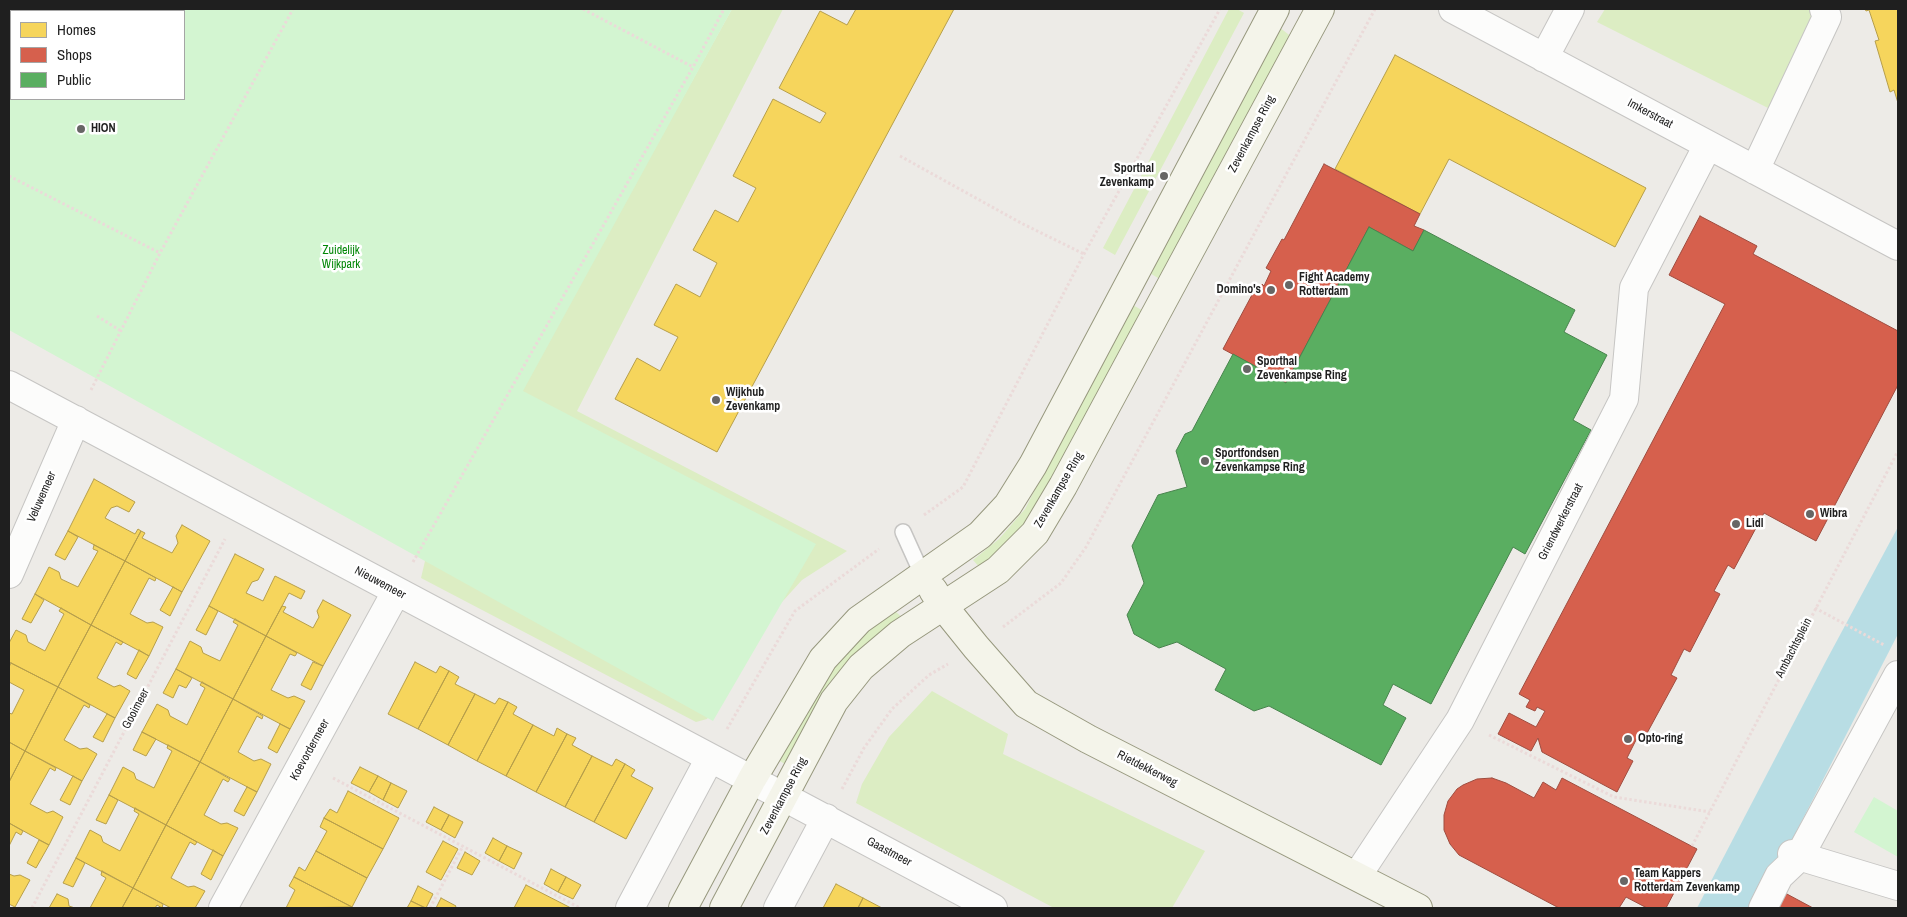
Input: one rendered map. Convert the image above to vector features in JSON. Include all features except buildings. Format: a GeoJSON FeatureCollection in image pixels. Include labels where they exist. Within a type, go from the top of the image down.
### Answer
{"type":"FeatureCollection","features":[{"type":"Feature","properties":{"kind":"main road"},"geometry":{"type":"LineString","coordinates":[[683,908],[752,779],[822,658],[859,620],[980,535],[1008,505],[1033,465],[1275,9]]}},
{"type":"Feature","properties":{"kind":"main road","name":"Zevenkampse Ring"},"geometry":{"type":"LineString","coordinates":[[724,908],[834,701],[861,667],[900,634],[998,570],[1035,533],[1063,486],[1320,9]]}},
{"type":"Feature","properties":{"kind":"main road","name":"Rietdekkerweg"},"geometry":{"type":"LineString","coordinates":[[922,574],[943,606],[1026,704],[1088,739],[1418,908]]}},
{"type":"Feature","properties":{"kind":"street","name":"Imkerstraat"},"geometry":{"type":"LineString","coordinates":[[1453,9],[1898,246]]}},
{"type":"Feature","properties":{"kind":"street"},"geometry":{"type":"LineString","coordinates":[[1544,58],[1570,9]]}},
{"type":"Feature","properties":{"kind":"street"},"geometry":{"type":"LineString","coordinates":[[1755,170],[1827,17],[1824,9]]}},
{"type":"Feature","properties":{"kind":"street","name":"Griendwerkerstraat"},"geometry":{"type":"LineString","coordinates":[[1357,876],[1460,720],[1624,399],[1634,288],[1708,145]]}},
{"type":"Feature","properties":{"kind":"street","name":"Nieuwemeer"},"geometry":{"type":"LineString","coordinates":[[9,385],[396,592],[784,796]]}},
{"type":"Feature","properties":{"kind":"street","name":"Veluwemeer"},"geometry":{"type":"LineString","coordinates":[[9,574],[76,420]]}},
{"type":"Feature","properties":{"kind":"street","name":"Koevordermeer"},"geometry":{"type":"LineString","coordinates":[[223,908],[396,592]]}},
{"type":"Feature","properties":{"kind":"street"},"geometry":{"type":"LineString","coordinates":[[1763,908],[1898,675]]}},
{"type":"Feature","properties":{"kind":"street"},"geometry":{"type":"LineString","coordinates":[[630,908],[710,758]]}},
{"type":"Feature","properties":{"kind":"street","name":"Gaastmeer"},"geometry":{"type":"LineString","coordinates":[[784,796],[994,908]]}},
{"type":"Feature","properties":{"kind":"street"},"geometry":{"type":"LineString","coordinates":[[778,908],[826,818]]}},
{"type":"Feature","properties":{"kind":"street"},"geometry":{"type":"LineString","coordinates":[[1790,862],[1898,886]]}},
{"type":"Feature","properties":{"kind":"lane"},"geometry":{"type":"LineString","coordinates":[[903,532],[922,574]]}},
{"type":"Feature","properties":{"kind":"path"},"geometry":{"type":"LineString","coordinates":[[76,420],[160,253],[293,9]]}},
{"type":"Feature","properties":{"kind":"path"},"geometry":{"type":"LineString","coordinates":[[583,9],[693,67]]}},
{"type":"Feature","properties":{"kind":"path"},"geometry":{"type":"LineString","coordinates":[[396,592],[724,9]]}},
{"type":"Feature","properties":{"kind":"path"},"geometry":{"type":"LineString","coordinates":[[710,758],[795,611],[963,487],[1084,254],[1220,9]]}},
{"type":"Feature","properties":{"kind":"path"},"geometry":{"type":"LineString","coordinates":[[900,156],[1022,223],[1084,254]]}},
{"type":"Feature","properties":{"kind":"path"},"geometry":{"type":"LineString","coordinates":[[9,176],[160,253]]}},
{"type":"Feature","properties":{"kind":"path"},"geometry":{"type":"LineString","coordinates":[[97,316],[121,331]]}},
{"type":"Feature","properties":{"kind":"path","name":"Ambachtsplein"},"geometry":{"type":"LineString","coordinates":[[1692,846],[1898,451]]}},
{"type":"Feature","properties":{"kind":"path","name":"Gooimeer"},"geometry":{"type":"LineString","coordinates":[[32,908],[241,509]]}},
{"type":"Feature","properties":{"kind":"path"},"geometry":{"type":"LineString","coordinates":[[1815,608],[1890,648]]}},
{"type":"Feature","properties":{"kind":"path"},"geometry":{"type":"LineString","coordinates":[[1460,720],[1614,797],[1710,812]]}},
{"type":"Feature","properties":{"kind":"path"},"geometry":{"type":"LineString","coordinates":[[303,762],[580,908]]}},
{"type":"Feature","properties":{"kind":"path"},"geometry":{"type":"LineString","coordinates":[[430,908],[463,846]]}},
{"type":"Feature","properties":{"kind":"green space","name":"Zuidelijk Wijkpark"},"geometry":{"type":"Polygon","coordinates":[[[9,9],[732,9],[523,391],[816,544],[713,721],[9,330],[9,9]]]}},
{"type":"Feature","properties":{"kind":"green space"},"geometry":{"type":"Polygon","coordinates":[[[732,9],[783,9],[577,411],[847,551],[802,580],[762,624],[707,719],[696,722],[421,578],[425,561],[732,9]]]}},
{"type":"Feature","properties":{"kind":"green space"},"geometry":{"type":"Polygon","coordinates":[[[1229,9],[1237,9],[1244,13],[1115,255],[1103,248],[1229,9]]]}},
{"type":"Feature","properties":{"kind":"green space"},"geometry":{"type":"Polygon","coordinates":[[[1605,9],[1815,9],[1818,21],[1770,109],[1597,22],[1605,9]]]}},
{"type":"Feature","properties":{"kind":"green space"},"geometry":{"type":"Polygon","coordinates":[[[1279,27],[1293,38],[1163,281],[1148,272],[1279,27]]]}},
{"type":"Feature","properties":{"kind":"green space"},"geometry":{"type":"Polygon","coordinates":[[[1131,304],[1147,313],[1027,530],[981,569],[973,560],[999,539],[1025,509],[1131,304]]]}},
{"type":"Feature","properties":{"kind":"green space"},"geometry":{"type":"Polygon","coordinates":[[[896,612],[903,618],[864,645],[830,682],[785,764],[778,760],[838,657],[871,628],[896,612]]]}},
{"type":"Feature","properties":{"kind":"green space"},"geometry":{"type":"Polygon","coordinates":[[[932,691],[1008,734],[1003,754],[1205,851],[1172,908],[1054,908],[856,803],[862,784],[889,737],[932,691]]]}},
{"type":"Feature","properties":{"kind":"green space"},"geometry":{"type":"Polygon","coordinates":[[[1874,797],[1898,811],[1898,857],[1854,832],[1874,797]]]}},
{"type":"Feature","properties":{"kind":"water"},"geometry":{"type":"Polygon","coordinates":[[[1898,527],[1898,634],[1757,908],[1697,908],[1826,661],[1898,527]]]}},
{"type":"Feature","properties":{"kind":"place","name":"HION"},"geometry":{"type":"Point","coordinates":[81,129]}},
{"type":"Feature","properties":{"kind":"place","name":"Sporthal Zevenkamp"},"geometry":{"type":"Point","coordinates":[1164,176]}},
{"type":"Feature","properties":{"kind":"place","name":"Fight Academy Rotterdam"},"geometry":{"type":"Point","coordinates":[1289,285]}},
{"type":"Feature","properties":{"kind":"place","name":"Domino's"},"geometry":{"type":"Point","coordinates":[1271,290]}},
{"type":"Feature","properties":{"kind":"place","name":"Sporthal Zevenkampse Ring"},"geometry":{"type":"Point","coordinates":[1247,369]}},
{"type":"Feature","properties":{"kind":"place","name":"Wijkhub Zevenkamp"},"geometry":{"type":"Point","coordinates":[716,400]}},
{"type":"Feature","properties":{"kind":"place","name":"Sportfondsen Zevenkampse Ring"},"geometry":{"type":"Point","coordinates":[1205,461]}},
{"type":"Feature","properties":{"kind":"place","name":"Wibra"},"geometry":{"type":"Point","coordinates":[1810,514]}},
{"type":"Feature","properties":{"kind":"place","name":"Lidl"},"geometry":{"type":"Point","coordinates":[1736,524]}},
{"type":"Feature","properties":{"kind":"place","name":"Opto-ring"},"geometry":{"type":"Point","coordinates":[1628,739]}},
{"type":"Feature","properties":{"kind":"place","name":"Team Kappers Rotterdam Zevenkamp"},"geometry":{"type":"Point","coordinates":[1624,881]}}]}
